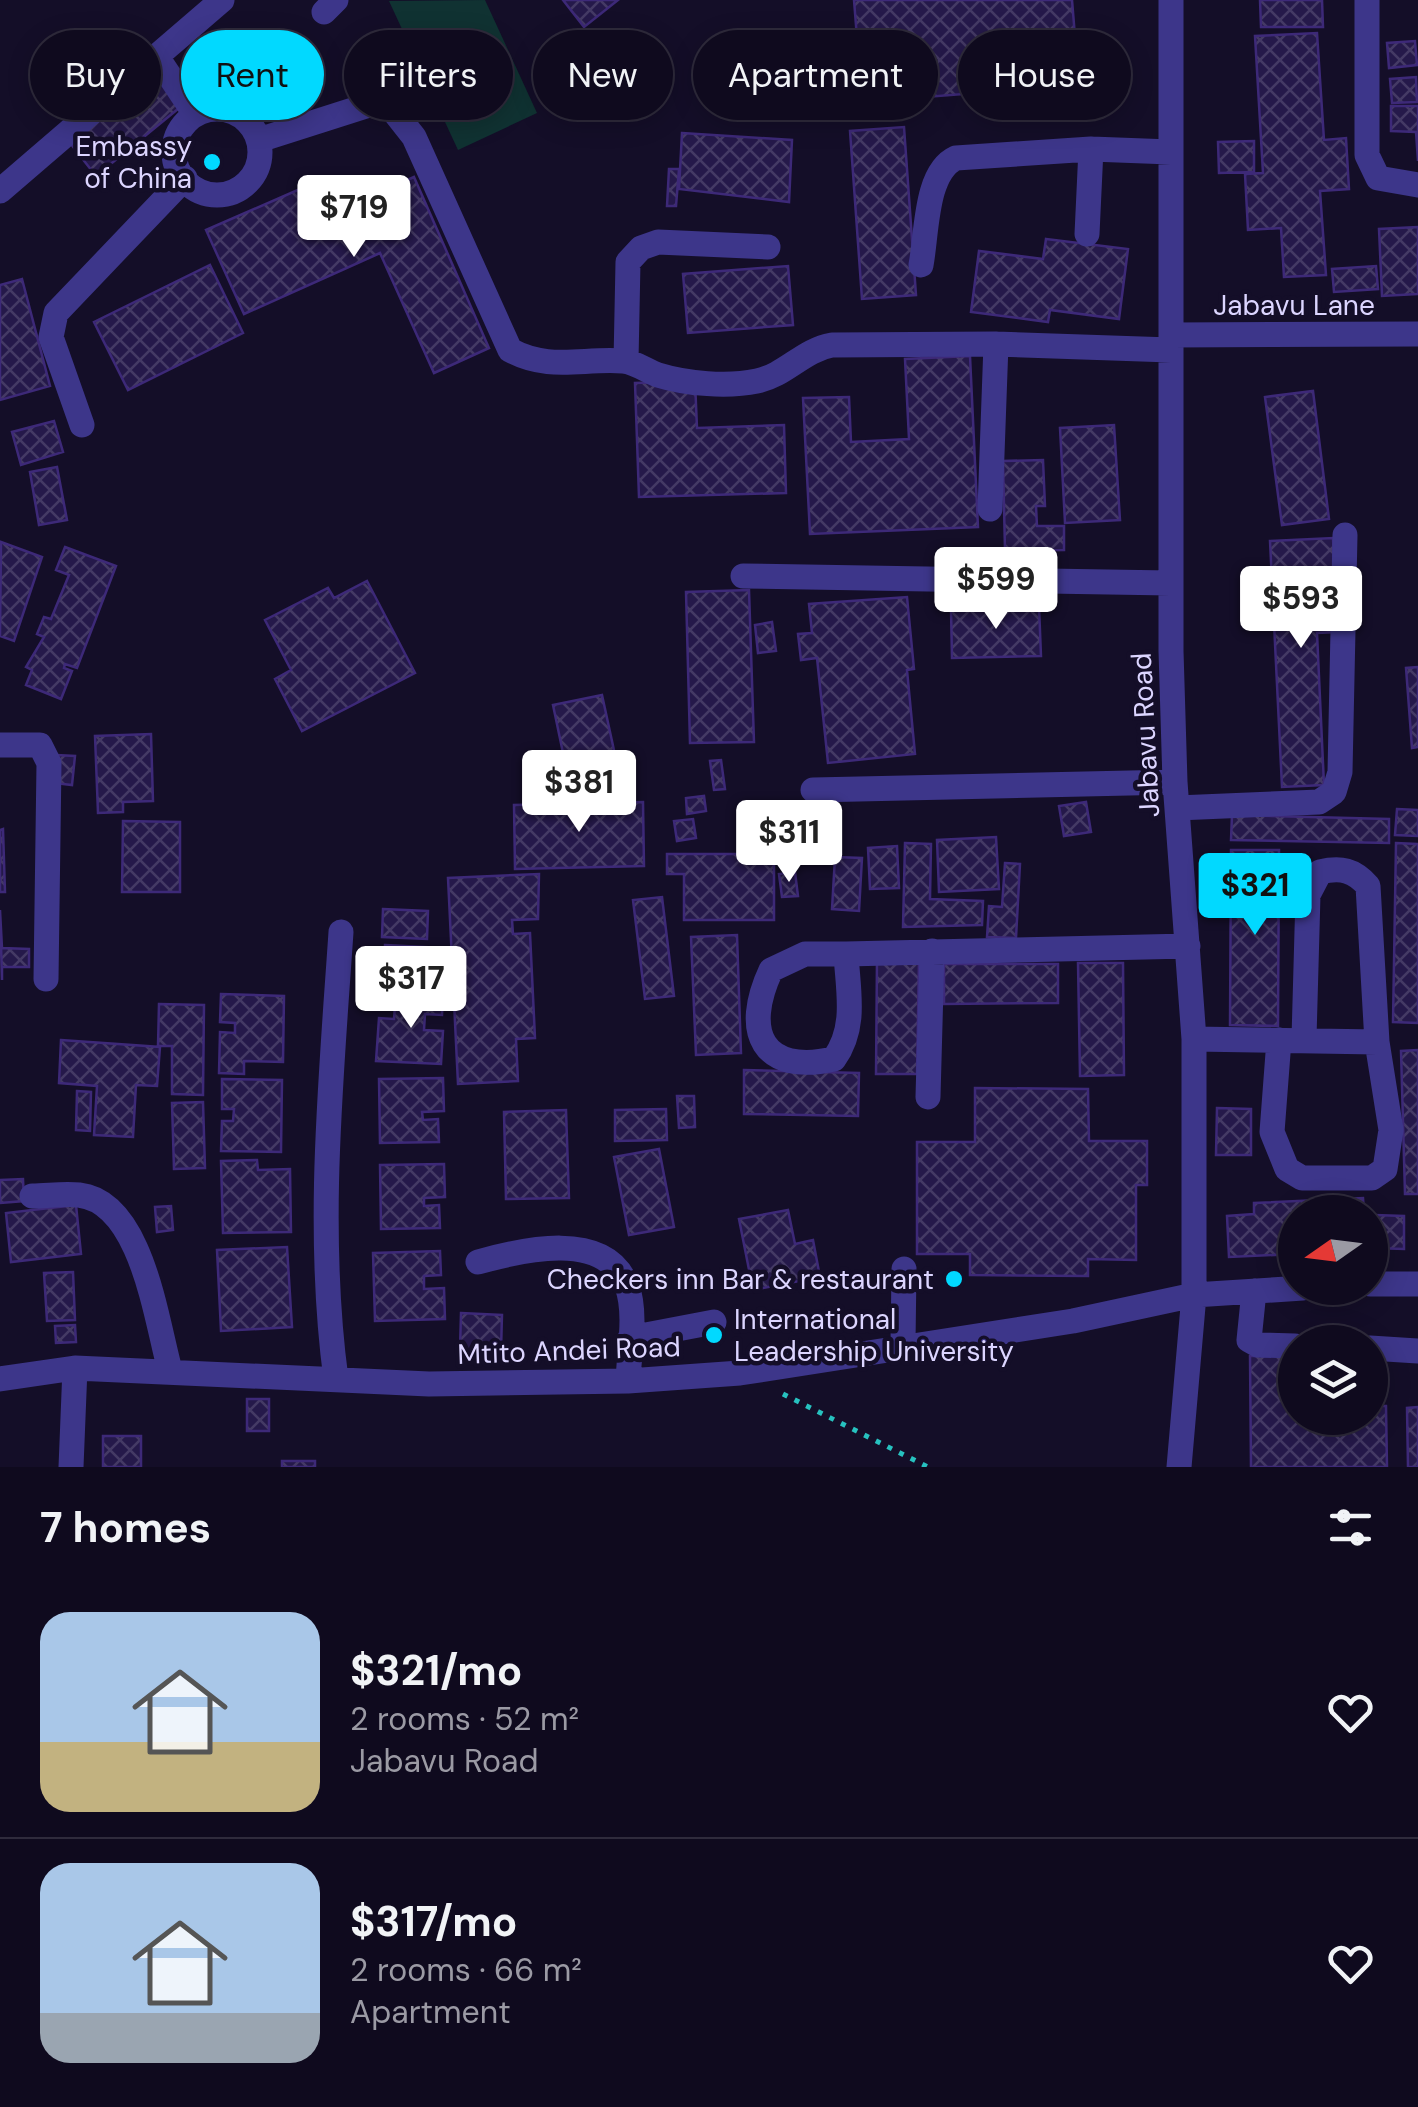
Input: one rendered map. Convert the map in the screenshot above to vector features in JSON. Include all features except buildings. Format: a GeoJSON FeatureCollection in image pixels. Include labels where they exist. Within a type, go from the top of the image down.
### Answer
{"type":"FeatureCollection","features":[{"type":"Feature","properties":{"kind":"street"},"geometry":{"type":"LineString","coordinates":[[161,53],[222,0]]}},
{"type":"Feature","properties":{"kind":"street","name":"Jabavu Road"},"geometry":{"type":"LineString","coordinates":[[1171,0],[1170,583],[1176,795],[1194,1039],[1194,1295],[1179,1467]]}},
{"type":"Feature","properties":{"kind":"street"},"geometry":{"type":"LineString","coordinates":[[1367,0],[1366,155],[1378,178],[1418,186]]}},
{"type":"Feature","properties":{"kind":"street"},"geometry":{"type":"LineString","coordinates":[[161,63],[181,93]]}},
{"type":"Feature","properties":{"kind":"street"},"geometry":{"type":"LineString","coordinates":[[259,140],[375,102],[388,104],[414,137],[510,350],[549,364],[626,361],[628,262],[641,248],[658,242],[768,248]]}},
{"type":"Feature","properties":{"kind":"street"},"geometry":{"type":"LineString","coordinates":[[0,191],[83,120]]}},
{"type":"Feature","properties":{"kind":"street"},"geometry":{"type":"LineString","coordinates":[[189,120],[180,130],[174,150],[184,178],[212,195],[232,192],[250,180],[260,161],[259,140],[244,120]]}},
{"type":"Feature","properties":{"kind":"street"},"geometry":{"type":"LineString","coordinates":[[922,265],[936,177],[943,164],[956,158],[1090,150],[1171,152]]}},
{"type":"Feature","properties":{"kind":"street"},"geometry":{"type":"LineString","coordinates":[[1087,234],[1090,150]]}},
{"type":"Feature","properties":{"kind":"street"},"geometry":{"type":"LineString","coordinates":[[82,426],[52,336],[56,313],[184,178]]}},
{"type":"Feature","properties":{"kind":"street","name":"Jabavu Lane"},"geometry":{"type":"LineString","coordinates":[[626,361],[676,380],[739,384],[770,377],[812,348],[822,346],[1171,343],[1418,334]]}},
{"type":"Feature","properties":{"kind":"street"},"geometry":{"type":"LineString","coordinates":[[990,509],[996,344]]}},
{"type":"Feature","properties":{"kind":"street"},"geometry":{"type":"LineString","coordinates":[[813,790],[1176,795],[1319,802],[1334,792],[1340,772],[1345,536]]}},
{"type":"Feature","properties":{"kind":"street"},"geometry":{"type":"LineString","coordinates":[[742,576],[1170,583]]}},
{"type":"Feature","properties":{"kind":"street"},"geometry":{"type":"LineString","coordinates":[[0,745],[40,745],[49,763],[46,978]]}},
{"type":"Feature","properties":{"kind":"street"},"geometry":{"type":"LineString","coordinates":[[1339,868],[1357,874],[1368,886],[1377,1042],[1391,1130],[1386,1169],[1372,1178],[1302,1178],[1287,1169],[1272,1132],[1291,1039],[1308,895],[1320,872],[1339,868]]}},
{"type":"Feature","properties":{"kind":"street"},"geometry":{"type":"LineString","coordinates":[[336,1379],[330,1331],[325,1167],[341,932]]}},
{"type":"Feature","properties":{"kind":"street"},"geometry":{"type":"LineString","coordinates":[[846,954],[850,1017],[844,1046],[834,1060],[816,1064],[778,1060],[767,1049],[760,1016],[771,970],[805,954],[1188,946]]}},
{"type":"Feature","properties":{"kind":"street"},"geometry":{"type":"LineString","coordinates":[[928,1097],[932,950]]}},
{"type":"Feature","properties":{"kind":"street"},"geometry":{"type":"LineString","coordinates":[[1194,1039],[1377,1042]]}},
{"type":"Feature","properties":{"kind":"street"},"geometry":{"type":"LineString","coordinates":[[32,1196],[81,1194],[107,1205],[124,1224],[137,1247],[170,1370]]}},
{"type":"Feature","properties":{"kind":"street"},"geometry":{"type":"LineString","coordinates":[[478,1262],[539,1249],[596,1255],[612,1264],[628,1289],[628,1381]]}},
{"type":"Feature","properties":{"kind":"street"},"geometry":{"type":"LineString","coordinates":[[903,1344],[904,1269]]}},
{"type":"Feature","properties":{"kind":"street"},"geometry":{"type":"LineString","coordinates":[[1388,1284],[1418,1284]]}},
{"type":"Feature","properties":{"kind":"street","name":"Mtito Andei Road"},"geometry":{"type":"LineString","coordinates":[[0,1379],[75,1368],[429,1384],[628,1381],[740,1372],[903,1344],[1073,1321],[1194,1295],[1278,1290]]}},
{"type":"Feature","properties":{"kind":"street"},"geometry":{"type":"LineString","coordinates":[[1254,1291],[1249,1340],[1258,1345],[1278,1346]]}},
{"type":"Feature","properties":{"kind":"street"},"geometry":{"type":"LineString","coordinates":[[630,1338],[714,1322]]}},
{"type":"Feature","properties":{"kind":"street"},"geometry":{"type":"LineString","coordinates":[[1388,1349],[1418,1351]]}},
{"type":"Feature","properties":{"kind":"street"},"geometry":{"type":"LineString","coordinates":[[71,1467],[75,1368]]}},
{"type":"Feature","properties":{"kind":"path"},"geometry":{"type":"LineString","coordinates":[[740,1372],[928,1467]]}},
{"type":"Feature","properties":{"kind":"green space"},"geometry":{"type":"Polygon","coordinates":[[[485,0],[499,30],[402,30],[389,1],[485,0]]]}},
{"type":"Feature","properties":{"kind":"green space"},"geometry":{"type":"Polygon","coordinates":[[[513,61],[533,104],[533,115],[458,150],[444,120],[513,120],[513,61]]]}},
{"type":"Feature","properties":{"kind":"place","name":"Embassy of China"},"geometry":{"type":"Point","coordinates":[212,162]}},
{"type":"Feature","properties":{"kind":"place","name":"Checkers inn Bar & restaurant"},"geometry":{"type":"Point","coordinates":[954,1279]}},
{"type":"Feature","properties":{"kind":"place","name":"International Leadership University"},"geometry":{"type":"Point","coordinates":[714,1335]}}]}
